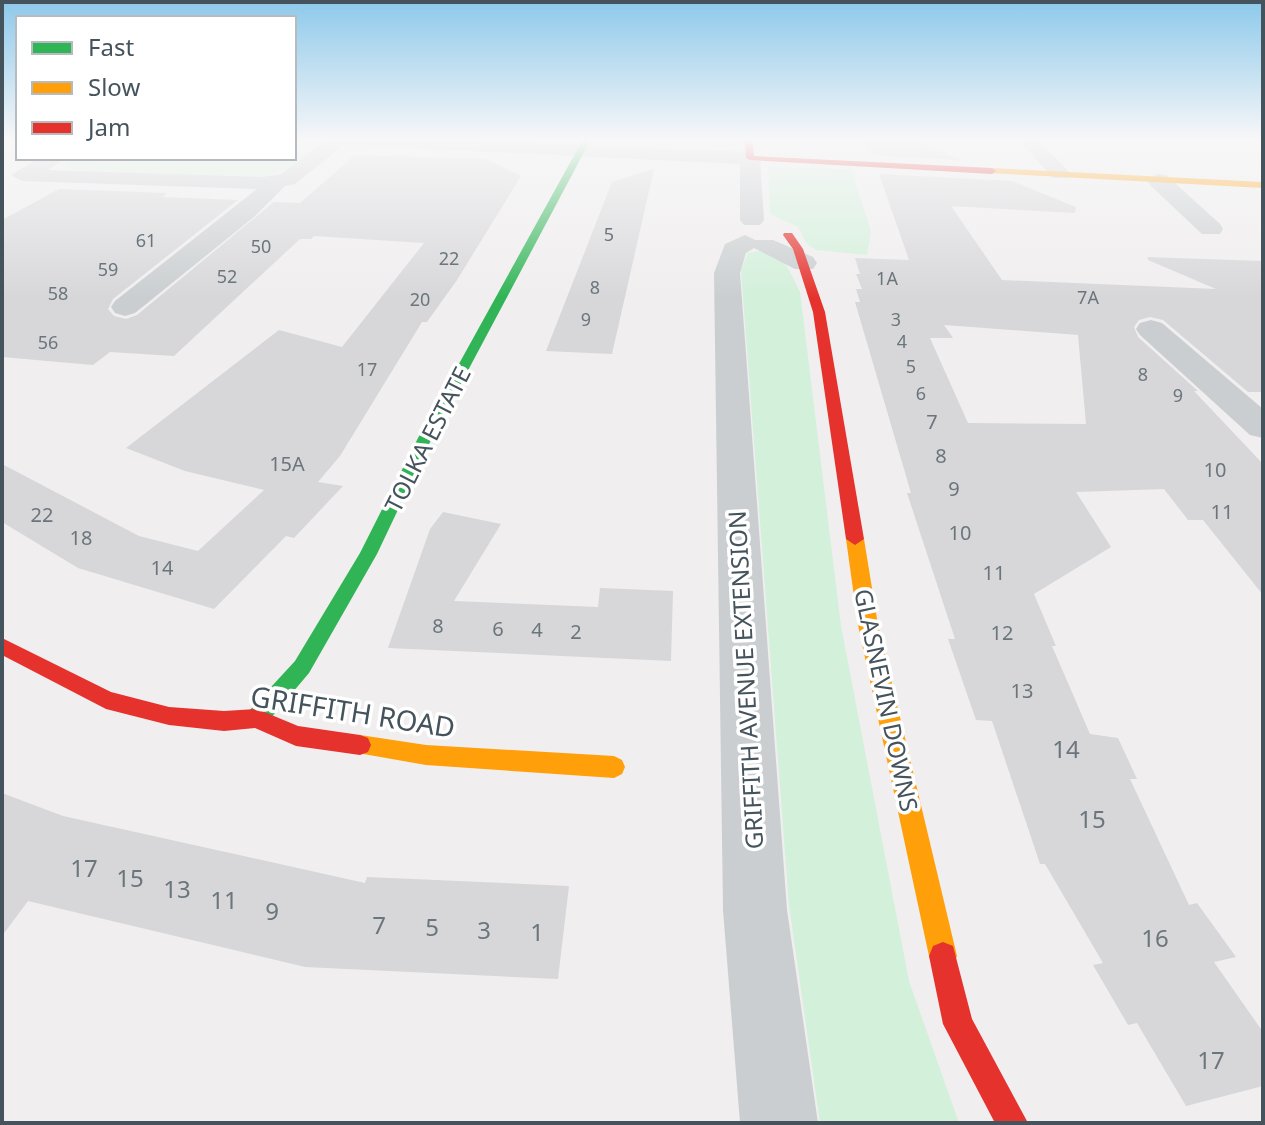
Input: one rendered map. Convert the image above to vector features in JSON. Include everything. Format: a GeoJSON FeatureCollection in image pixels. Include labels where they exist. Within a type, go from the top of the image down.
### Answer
{"type":"FeatureCollection","features":[{"type":"Feature","properties":{"kind":"street"},"geometry":{"type":"LineString","coordinates":[[125,309],[265,194]]}},
{"type":"Feature","properties":{"kind":"street","name":"TOLKA ESTATE"},"geometry":{"type":"LineString","coordinates":[[257,718],[302,667],[368,554],[425,438],[558,194]]}},
{"type":"Feature","properties":{"kind":"street"},"geometry":{"type":"LineString","coordinates":[[756,194],[762,236]]}},
{"type":"Feature","properties":{"kind":"street"},"geometry":{"type":"LineString","coordinates":[[1173,194],[1211,229]]}},
{"type":"Feature","properties":{"kind":"street","name":"GLASNEVIN DOWNS"},"geometry":{"type":"LineString","coordinates":[[762,236],[804,263],[819,312],[868,625],[958,1024],[1012,1123]]}},
{"type":"Feature","properties":{"kind":"street","name":"GRIFFITH AVENUE EXTENSION"},"geometry":{"type":"LineString","coordinates":[[762,236],[734,249],[727,273],[755,910],[779,1123]]}},
{"type":"Feature","properties":{"kind":"street"},"geometry":{"type":"LineString","coordinates":[[1151,329],[1263,427]]}},
{"type":"Feature","properties":{"kind":"street","name":"GRIFFITH ROAD"},"geometry":{"type":"LineString","coordinates":[[2,646],[106,700],[169,716],[224,721],[257,718],[296,736],[426,755],[614,767]]}},
{"type":"Feature","properties":{"kind":"green space"},"geometry":{"type":"Polygon","coordinates":[[[769,194],[859,194],[871,232],[867,255],[816,250],[807,244],[798,227],[770,214],[769,194]]]}},
{"type":"Feature","properties":{"kind":"green space"},"geometry":{"type":"Polygon","coordinates":[[[759,251],[780,259],[800,292],[841,626],[909,981],[959,1123],[820,1123],[789,905],[741,270],[748,253],[759,251]]]}},
{"type":"Feature","properties":{"kind":"building"},"geometry":{"type":"Polygon","coordinates":[[[51,194],[166,194],[162,197],[238,200],[113,299],[108,309],[114,316],[126,319],[137,315],[274,202],[300,203],[311,194],[510,194],[457,280],[427,322],[422,322],[340,456],[318,482],[343,486],[294,538],[286,536],[214,609],[78,568],[2,522],[2,464],[139,536],[198,551],[264,490],[185,471],[126,448],[279,330],[342,347],[424,243],[314,236],[300,239],[174,356],[110,352],[93,365],[2,357],[2,220],[51,194]]]}},
{"type":"Feature","properties":{"kind":"building"},"geometry":{"type":"Polygon","coordinates":[[[608,194],[648,194],[612,354],[546,351],[608,194]]]}},
{"type":"Feature","properties":{"kind":"building"},"geometry":{"type":"Polygon","coordinates":[[[886,194],[1043,194],[1076,207],[1075,213],[951,206],[1002,280],[1216,289],[1148,260],[1148,257],[1263,261],[1263,392],[1248,392],[1163,320],[1150,317],[1139,320],[1134,327],[1138,337],[1198,391],[1194,391],[1263,464],[1263,595],[1203,520],[1188,520],[1164,489],[1076,492],[1111,547],[1034,594],[1056,646],[1052,646],[1090,734],[1118,738],[1137,779],[1130,779],[1189,905],[1197,903],[1236,957],[1214,962],[1263,1032],[1263,1086],[1186,1106],[1137,1023],[1128,1025],[1093,965],[1103,963],[1045,864],[1040,864],[992,721],[976,720],[948,639],[955,639],[907,493],[911,493],[855,302],[860,302],[856,289],[862,289],[856,274],[860,274],[855,258],[909,260],[886,194]],[[944,325],[953,338],[930,338],[968,423],[1086,424],[1078,335],[944,325]]]}},
{"type":"Feature","properties":{"kind":"building"},"geometry":{"type":"Polygon","coordinates":[[[443,512],[501,524],[454,601],[598,607],[600,588],[673,591],[671,661],[388,648],[430,529],[443,512]]]}},
{"type":"Feature","properties":{"kind":"building"},"geometry":{"type":"Polygon","coordinates":[[[2,793],[63,816],[365,883],[367,877],[569,886],[558,979],[305,967],[28,901],[2,936],[2,793]]]}},
{"type":"Feature","properties":{"kind":"traffic: fast"},"geometry":{"type":"LineString","coordinates":[[257,718],[302,667],[368,554],[425,438],[558,194]]}},
{"type":"Feature","properties":{"kind":"traffic: slow"},"geometry":{"type":"LineString","coordinates":[[855,539],[868,625],[943,956]]}},
{"type":"Feature","properties":{"kind":"traffic: slow"},"geometry":{"type":"LineString","coordinates":[[360,745],[426,755],[614,767]]}},
{"type":"Feature","properties":{"kind":"traffic: jam"},"geometry":{"type":"LineString","coordinates":[[788,235],[798,249],[819,312],[855,539]]}},
{"type":"Feature","properties":{"kind":"traffic: jam"},"geometry":{"type":"LineString","coordinates":[[2,646],[106,700],[169,716],[224,721],[257,718],[296,736],[360,745]]}},
{"type":"Feature","properties":{"kind":"traffic: jam"},"geometry":{"type":"LineString","coordinates":[[943,956],[958,1024],[1012,1123]]}}]}
